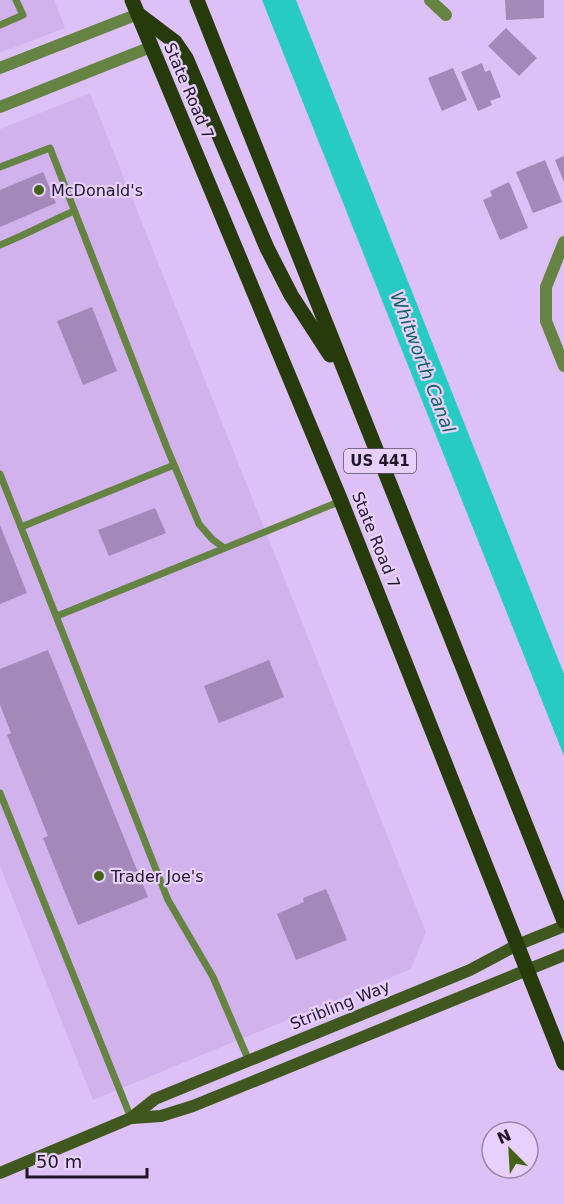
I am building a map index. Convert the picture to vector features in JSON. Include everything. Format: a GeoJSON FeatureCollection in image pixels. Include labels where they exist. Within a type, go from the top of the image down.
{"type":"FeatureCollection","features":[{"type":"Feature","properties":{"kind":"main road","name":"State Road 7"},"geometry":{"type":"LineString","coordinates":[[197,0],[564,921]]}},
{"type":"Feature","properties":{"kind":"main road","name":"State Road 7"},"geometry":{"type":"LineString","coordinates":[[135,7],[341,501],[564,1063]]}},
{"type":"Feature","properties":{"kind":"main road"},"geometry":{"type":"LineString","coordinates":[[135,7],[175,42],[186,58],[267,248],[291,294],[350,386]]}},
{"type":"Feature","properties":{"kind":"street"},"geometry":{"type":"LineString","coordinates":[[430,0],[446,15]]}},
{"type":"Feature","properties":{"kind":"street"},"geometry":{"type":"LineString","coordinates":[[0,68],[135,7]]}},
{"type":"Feature","properties":{"kind":"street"},"geometry":{"type":"LineString","coordinates":[[0,107],[151,47]]}},
{"type":"Feature","properties":{"kind":"street"},"geometry":{"type":"LineString","coordinates":[[564,242],[546,287],[546,321],[564,366]]}},
{"type":"Feature","properties":{"kind":"street","name":"Stribling Way"},"geometry":{"type":"LineString","coordinates":[[0,1173],[130,1118],[155,1100],[470,970],[517,945],[564,926]]}},
{"type":"Feature","properties":{"kind":"street","name":"Stribling Way"},"geometry":{"type":"LineString","coordinates":[[130,1118],[161,1116],[193,1106],[564,955]]}},
{"type":"Feature","properties":{"kind":"lane"},"geometry":{"type":"LineString","coordinates":[[0,25],[23,15],[16,0]]}},
{"type":"Feature","properties":{"kind":"lane"},"geometry":{"type":"LineString","coordinates":[[0,167],[50,148],[199,524],[212,539],[224,548]]}},
{"type":"Feature","properties":{"kind":"lane"},"geometry":{"type":"LineString","coordinates":[[2,243],[34,232],[45,224],[74,211]]}},
{"type":"Feature","properties":{"kind":"lane"},"geometry":{"type":"LineString","coordinates":[[21,527],[174,465]]}},
{"type":"Feature","properties":{"kind":"lane"},"geometry":{"type":"LineString","coordinates":[[0,474],[168,900],[213,977],[249,1061]]}},
{"type":"Feature","properties":{"kind":"lane"},"geometry":{"type":"LineString","coordinates":[[57,616],[341,501]]}},
{"type":"Feature","properties":{"kind":"lane"},"geometry":{"type":"LineString","coordinates":[[0,794],[130,1118]]}},
{"type":"Feature","properties":{"kind":"shaded area"},"geometry":{"type":"Polygon","coordinates":[[[0,0],[54,0],[65,28],[0,53],[0,0]]]}},
{"type":"Feature","properties":{"kind":"shaded area"},"geometry":{"type":"Polygon","coordinates":[[[90,93],[426,932],[411,969],[93,1100],[0,866],[0,129],[90,93]]]}},
{"type":"Feature","properties":{"kind":"water","name":"Whitworth Canal"},"geometry":{"type":"Polygon","coordinates":[[[262,0],[296,0],[564,674],[564,756],[262,0]]]}},
{"type":"Feature","properties":{"kind":"building"},"geometry":{"type":"Polygon","coordinates":[[[505,0],[544,0],[544,18],[506,20],[505,0]]]}},
{"type":"Feature","properties":{"kind":"building"},"geometry":{"type":"Polygon","coordinates":[[[506,28],[537,58],[519,76],[488,46],[506,28]]]}},
{"type":"Feature","properties":{"kind":"building"},"geometry":{"type":"Polygon","coordinates":[[[482,63],[485,72],[490,70],[501,97],[490,101],[492,105],[478,111],[461,72],[482,63]]]}},
{"type":"Feature","properties":{"kind":"building"},"geometry":{"type":"Polygon","coordinates":[[[453,68],[467,100],[442,111],[428,78],[453,68]]]}},
{"type":"Feature","properties":{"kind":"building"},"geometry":{"type":"Polygon","coordinates":[[[564,156],[564,182],[555,160],[564,156]]]}},
{"type":"Feature","properties":{"kind":"building"},"geometry":{"type":"Polygon","coordinates":[[[545,160],[562,202],[533,213],[516,172],[545,160]]]}},
{"type":"Feature","properties":{"kind":"building"},"geometry":{"type":"Polygon","coordinates":[[[43,172],[56,203],[0,227],[0,190],[43,172]]]}},
{"type":"Feature","properties":{"kind":"building"},"geometry":{"type":"Polygon","coordinates":[[[509,182],[528,228],[500,240],[483,200],[492,196],[490,191],[509,182]]]}},
{"type":"Feature","properties":{"kind":"building"},"geometry":{"type":"Polygon","coordinates":[[[92,307],[117,371],[83,385],[57,321],[92,307]]]}},
{"type":"Feature","properties":{"kind":"building"},"geometry":{"type":"Polygon","coordinates":[[[155,508],[166,533],[109,556],[98,530],[155,508]]]}},
{"type":"Feature","properties":{"kind":"building"},"geometry":{"type":"Polygon","coordinates":[[[0,525],[27,593],[0,604],[0,525]]]}},
{"type":"Feature","properties":{"kind":"building"},"geometry":{"type":"Polygon","coordinates":[[[48,650],[148,897],[78,925],[43,838],[48,836],[7,735],[11,733],[0,705],[0,669],[48,650]]]}},
{"type":"Feature","properties":{"kind":"building"},"geometry":{"type":"Polygon","coordinates":[[[269,660],[284,697],[219,723],[204,686],[269,660]]]}},
{"type":"Feature","properties":{"kind":"building"},"geometry":{"type":"Polygon","coordinates":[[[326,889],[347,940],[296,960],[277,914],[304,902],[303,898],[326,889]]]}},
{"type":"Feature","properties":{"kind":"place","name":"McDonald's"},"geometry":{"type":"Point","coordinates":[39,190]}},
{"type":"Feature","properties":{"kind":"place","name":"Trader Joe's"},"geometry":{"type":"Point","coordinates":[99,876]}}]}
